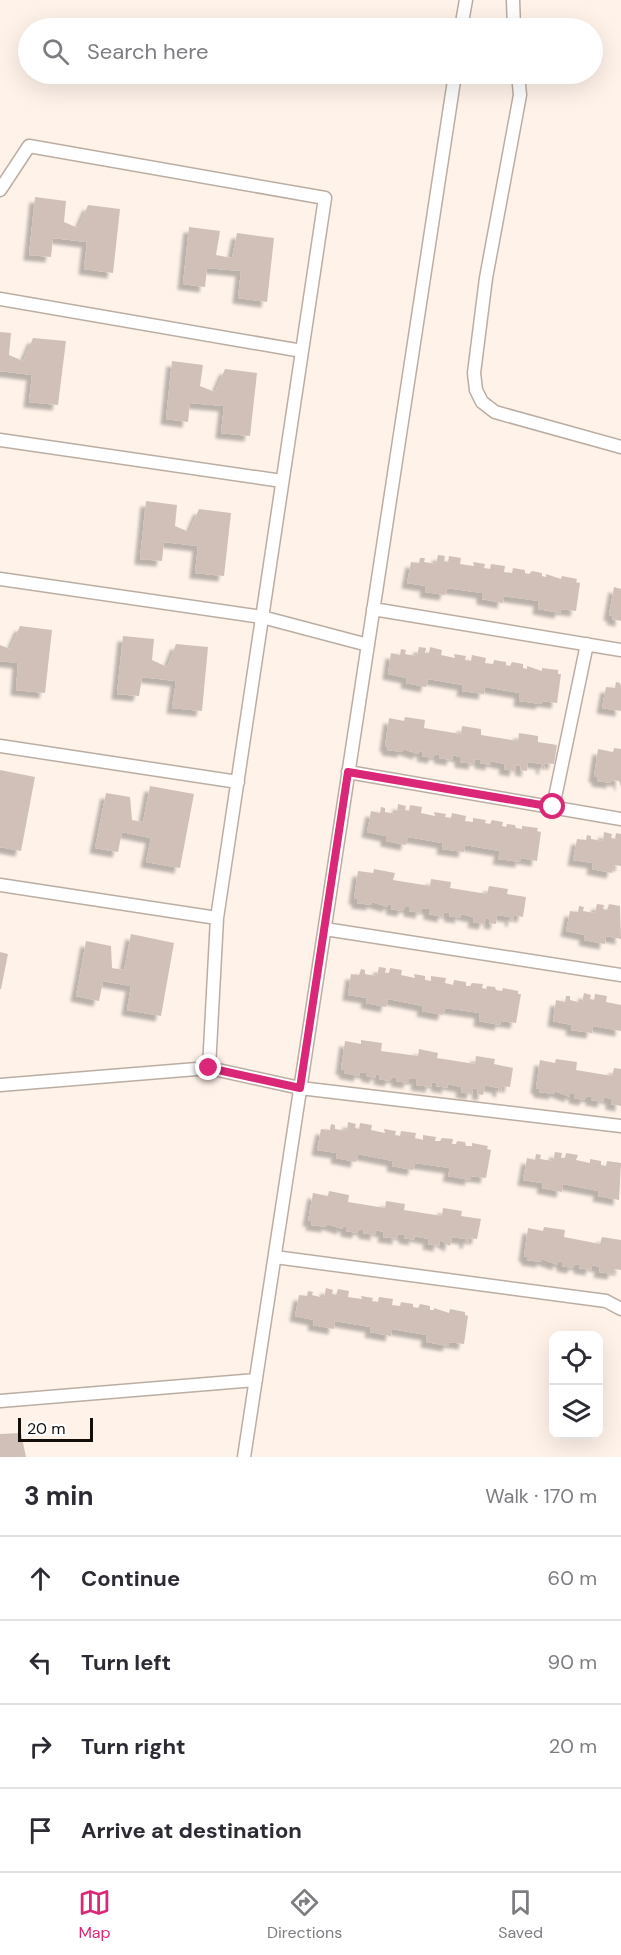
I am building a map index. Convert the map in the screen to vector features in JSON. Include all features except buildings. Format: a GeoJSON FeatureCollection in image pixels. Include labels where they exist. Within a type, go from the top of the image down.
{"type":"FeatureCollection","features":[{"type":"Feature","properties":{"kind":"lane"},"geometry":{"type":"LineString","coordinates":[[463,18],[466,0]]}},
{"type":"Feature","properties":{"kind":"lane"},"geometry":{"type":"LineString","coordinates":[[513,0],[514,18]]}},
{"type":"Feature","properties":{"kind":"lane"},"geometry":{"type":"LineString","coordinates":[[244,1457],[453,84]]}},
{"type":"Feature","properties":{"kind":"lane"},"geometry":{"type":"LineString","coordinates":[[519,84],[520,95],[486,278],[474,373],[476,390],[482,402],[495,412],[621,447]]}},
{"type":"Feature","properties":{"kind":"lane"},"geometry":{"type":"LineString","coordinates":[[0,190],[29,146],[325,198],[217,918],[209,1068]]}},
{"type":"Feature","properties":{"kind":"lane"},"geometry":{"type":"LineString","coordinates":[[0,299],[302,351]]}},
{"type":"Feature","properties":{"kind":"lane"},"geometry":{"type":"LineString","coordinates":[[0,440],[282,481]]}},
{"type":"Feature","properties":{"kind":"lane"},"geometry":{"type":"LineString","coordinates":[[0,579],[262,617],[368,645]]}},
{"type":"Feature","properties":{"kind":"lane"},"geometry":{"type":"LineString","coordinates":[[373,609],[621,650]]}},
{"type":"Feature","properties":{"kind":"lane"},"geometry":{"type":"LineString","coordinates":[[553,807],[587,644]]}},
{"type":"Feature","properties":{"kind":"lane"},"geometry":{"type":"LineString","coordinates":[[0,746],[238,782]]}},
{"type":"Feature","properties":{"kind":"lane"},"geometry":{"type":"LineString","coordinates":[[348,772],[621,819]]}},
{"type":"Feature","properties":{"kind":"lane"},"geometry":{"type":"LineString","coordinates":[[0,885],[217,918]]}},
{"type":"Feature","properties":{"kind":"lane"},"geometry":{"type":"LineString","coordinates":[[325,929],[621,975]]}},
{"type":"Feature","properties":{"kind":"lane"},"geometry":{"type":"LineString","coordinates":[[0,1085],[209,1068],[300,1088],[621,1126]]}},
{"type":"Feature","properties":{"kind":"lane"},"geometry":{"type":"LineString","coordinates":[[275,1257],[606,1302],[621,1309]]}},
{"type":"Feature","properties":{"kind":"lane"},"geometry":{"type":"LineString","coordinates":[[0,1401],[256,1380]]}},
{"type":"Feature","properties":{"kind":"route"},"geometry":{"type":"LineString","coordinates":[[209,1068],[300,1088],[348,772],[553,807]]}}]}
